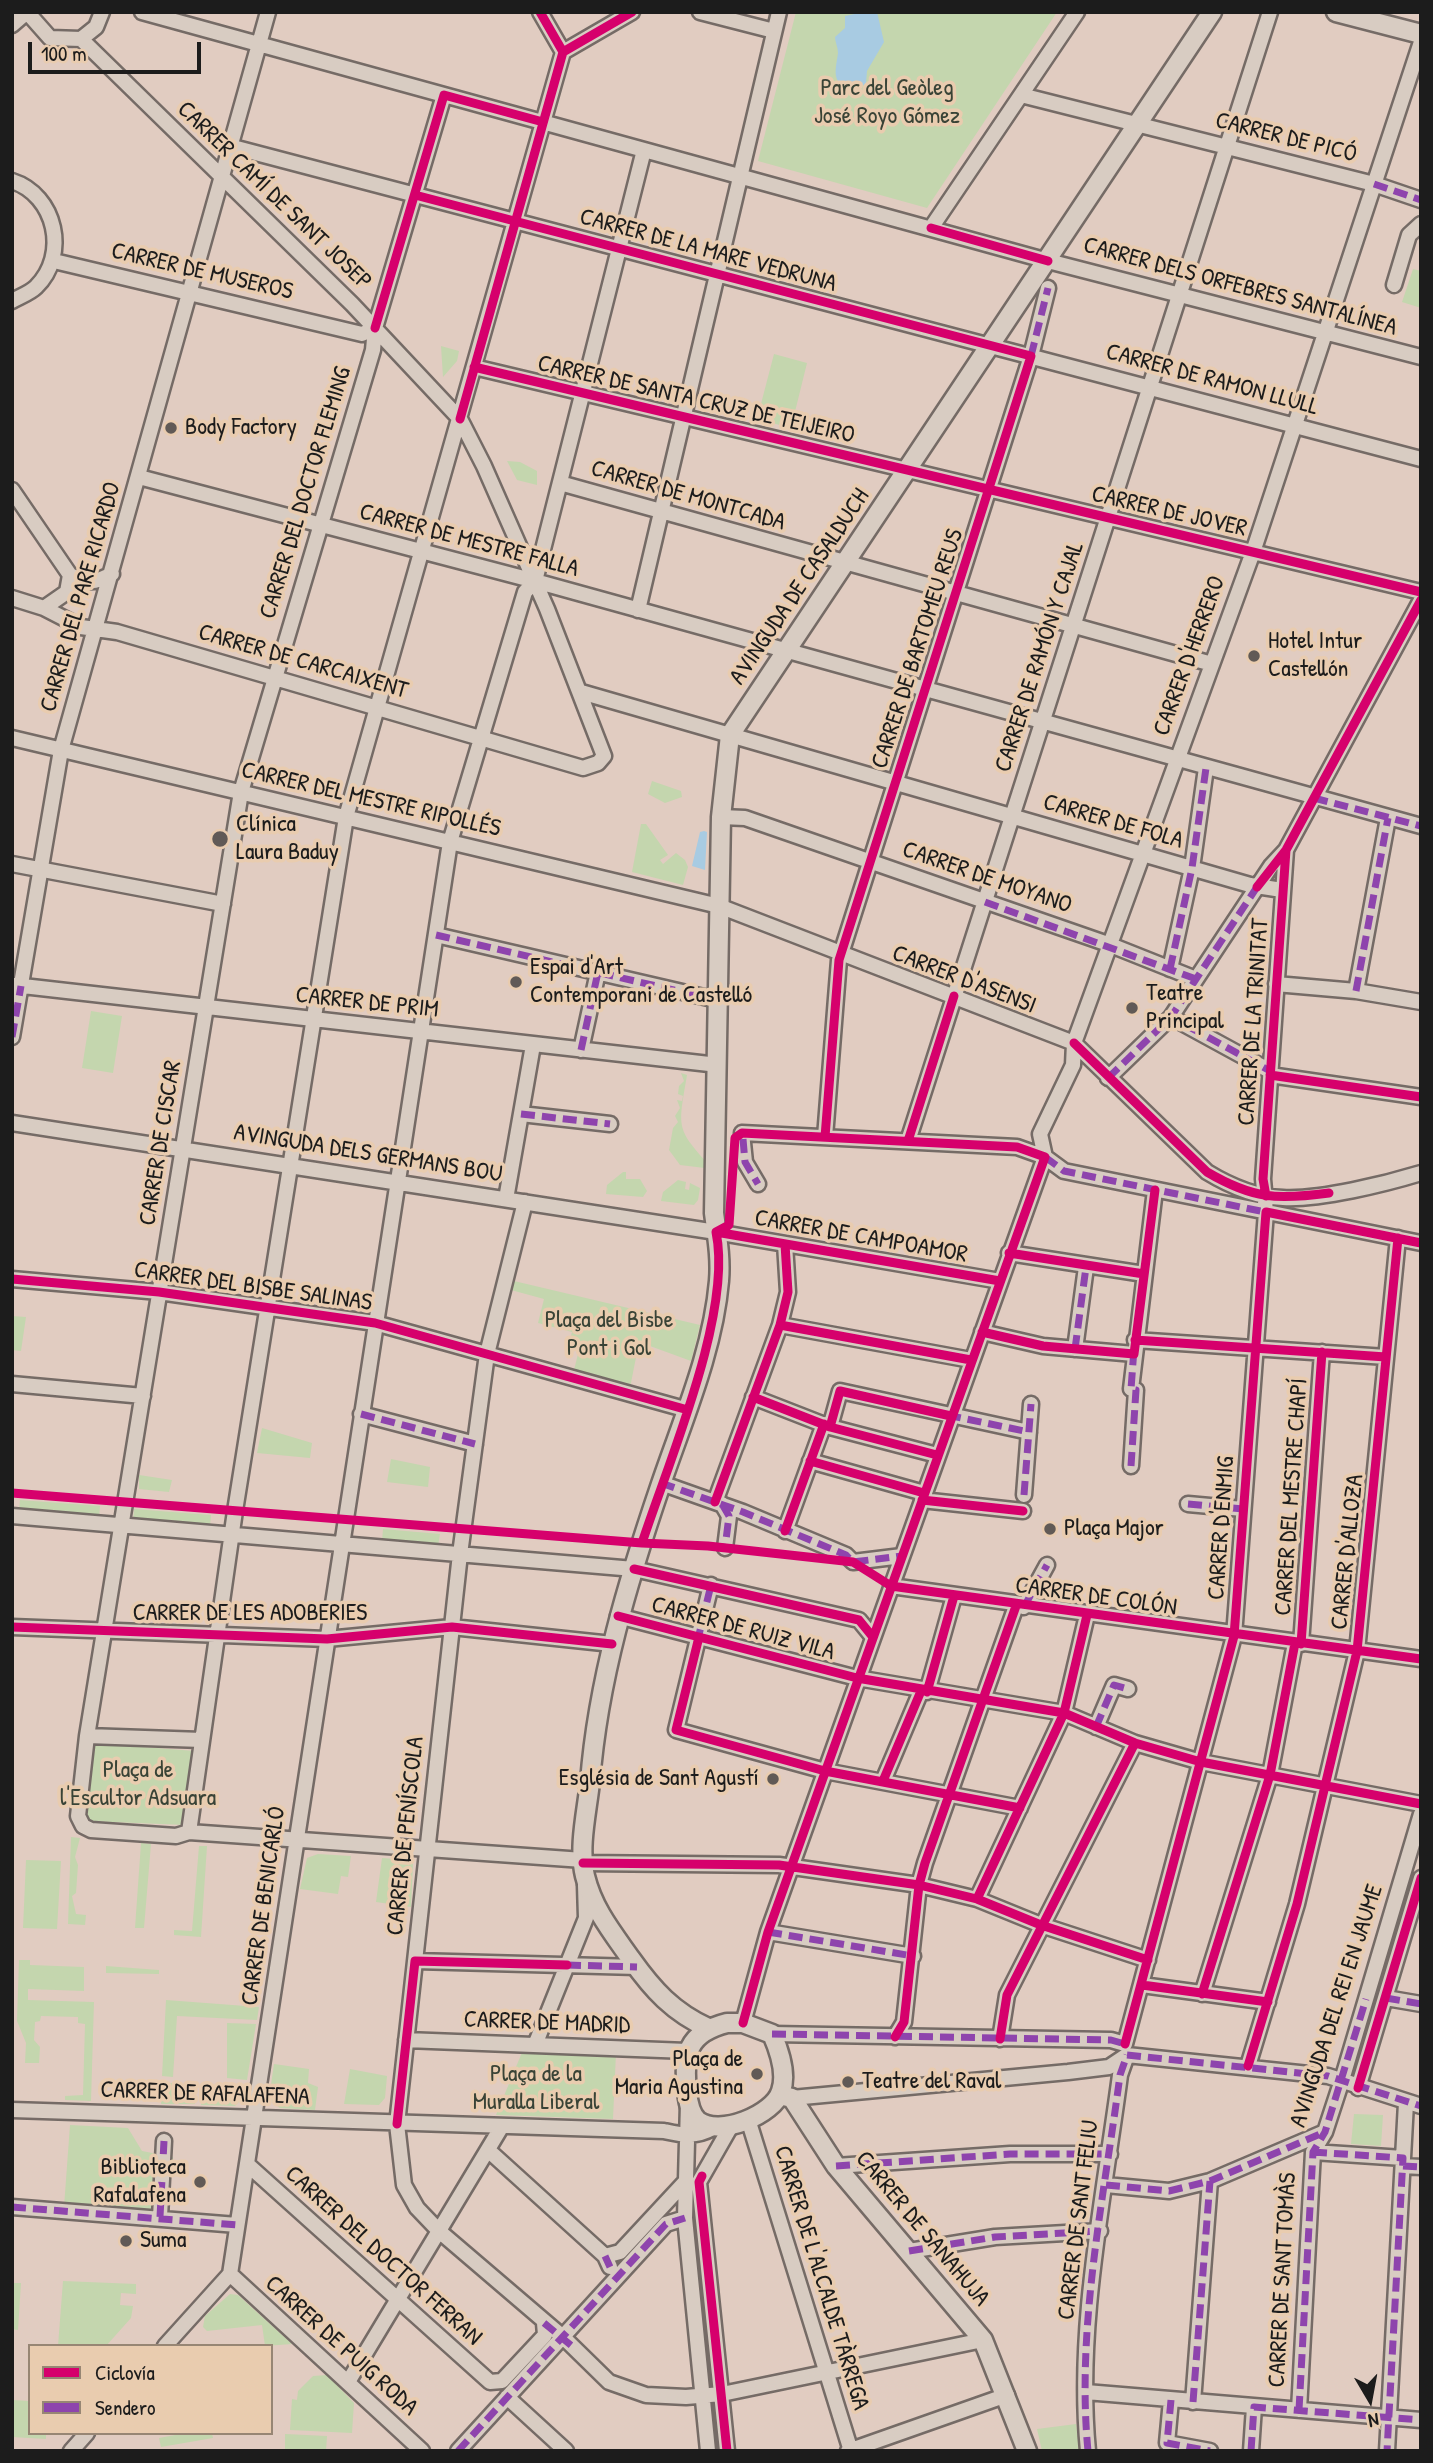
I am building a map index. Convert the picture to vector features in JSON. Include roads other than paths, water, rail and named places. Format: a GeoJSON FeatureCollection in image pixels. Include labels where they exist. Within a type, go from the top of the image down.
{"type":"FeatureCollection","features":[{"type":"Feature","properties":{"kind":"main road","name":"AVINGUDA DE CASALDUCH"},"geometry":{"type":"LineString","coordinates":[[584,1867],[593,1746],[618,1616],[688,1410],[719,1282],[714,1213],[717,1000],[721,817],[730,735],[1212,12]]}},
{"type":"Feature","properties":{"kind":"main road"},"geometry":{"type":"LineString","coordinates":[[1336,12],[1421,34]]}},
{"type":"Feature","properties":{"kind":"main road"},"geometry":{"type":"LineString","coordinates":[[584,1867],[597,1912],[661,1998],[681,2016],[708,2028],[743,2023],[772,2034],[779,2050],[786,2097],[748,2119],[722,2127],[697,2120],[688,2103],[684,2068],[687,2051],[708,2028]]}},
{"type":"Feature","properties":{"kind":"main road","name":"CARRER DE SANAHUJA"},"geometry":{"type":"LineString","coordinates":[[786,2097],[836,2166],[983,2340],[1027,2451]]}},
{"type":"Feature","properties":{"kind":"street"},"geometry":{"type":"LineString","coordinates":[[12,25],[27,12],[50,38],[81,39],[96,27],[102,12]]}},
{"type":"Feature","properties":{"kind":"street","name":"CARRER DELS ORFEBRES SANTALÍNEA"},"geometry":{"type":"LineString","coordinates":[[142,12],[1048,261],[1421,357]]}},
{"type":"Feature","properties":{"kind":"street","name":"CARRER DEL PARE RICARDO"},"geometry":{"type":"LineString","coordinates":[[12,1037],[17,986],[61,750],[268,12]]}},
{"type":"Feature","properties":{"kind":"street"},"geometry":{"type":"LineString","coordinates":[[540,12],[563,52]]}},
{"type":"Feature","properties":{"kind":"street"},"geometry":{"type":"LineString","coordinates":[[189,1832],[235,1511],[346,817],[563,52],[632,12]]}},
{"type":"Feature","properties":{"kind":"street"},"geometry":{"type":"LineString","coordinates":[[700,12],[774,31]]}},
{"type":"Feature","properties":{"kind":"street"},"geometry":{"type":"LineString","coordinates":[[638,610],[738,176],[779,12]]}},
{"type":"Feature","properties":{"kind":"street"},"geometry":{"type":"LineString","coordinates":[[931,228],[1077,12]]}},
{"type":"Feature","properties":{"kind":"street","name":"CARRER DE RAMÓN Y CAJAL"},"geometry":{"type":"LineString","coordinates":[[908,1141],[1270,12]]}},
{"type":"Feature","properties":{"kind":"street","name":"CARRER CAMÍ DE SANT JOSEP"},"geometry":{"type":"LineString","coordinates":[[81,39],[352,304],[460,419],[535,581],[604,749],[604,756],[598,763],[583,768]]}},
{"type":"Feature","properties":{"kind":"street","name":"CARRER D'HERRERO"},"geometry":{"type":"LineString","coordinates":[[1045,1157],[1040,1134],[1073,1065],[1074,1043],[1108,944],[1253,552],[1421,42]]}},
{"type":"Feature","properties":{"kind":"street","name":"CARRER DEL DOCTOR FLEMING"},"geometry":{"type":"LineString","coordinates":[[241,792],[273,677],[373,350],[375,328],[444,95]]}},
{"type":"Feature","properties":{"kind":"street","name":"CARRER DE PICÓ"},"geometry":{"type":"LineString","coordinates":[[1021,95],[1374,184],[1421,200]]}},
{"type":"Feature","properties":{"kind":"street","name":"CARRER DE LA MARE VEDRUNA"},"geometry":{"type":"LineString","coordinates":[[229,146],[992,345]]}},
{"type":"Feature","properties":{"kind":"street","name":"CARRER DE BENICARLÓ"},"geometry":{"type":"LineString","coordinates":[[230,2274],[450,842],[525,592],[535,581],[645,150]]}},
{"type":"Feature","properties":{"kind":"street"},"geometry":{"type":"LineString","coordinates":[[12,181],[43,202],[57,236],[54,261],[36,288],[12,301]]}},
{"type":"Feature","properties":{"kind":"street"},"geometry":{"type":"LineString","coordinates":[[1394,285],[1409,235],[1421,224]]}},
{"type":"Feature","properties":{"kind":"street","name":"CARRER DE MUSEROS"},"geometry":{"type":"LineString","coordinates":[[54,261],[362,334],[375,328]]}},
{"type":"Feature","properties":{"kind":"street","name":"CARRER DE BARTOMEU REUS"},"geometry":{"type":"LineString","coordinates":[[825,1137],[841,953],[1031,356],[1048,288]]}},
{"type":"Feature","properties":{"kind":"street"},"geometry":{"type":"LineString","coordinates":[[340,328],[352,304]]}},
{"type":"Feature","properties":{"kind":"street","name":"CARRER DE RAMON LLULL"},"geometry":{"type":"LineString","coordinates":[[992,345],[1421,459]]}},
{"type":"Feature","properties":{"kind":"street","name":"CARRER DE SANTA CRUZ DE TEIJEIRO"},"geometry":{"type":"LineString","coordinates":[[474,367],[908,470]]}},
{"type":"Feature","properties":{"kind":"street","name":"CARRER DE JOVER"},"geometry":{"type":"LineString","coordinates":[[908,470],[1421,592]]}},
{"type":"Feature","properties":{"kind":"street","name":"CARRER DE MESTRE FALLA"},"geometry":{"type":"LineString","coordinates":[[139,477],[535,581],[1421,826]]}},
{"type":"Feature","properties":{"kind":"street","name":"CARRER DE MONTCADA"},"geometry":{"type":"LineString","coordinates":[[560,483],[1212,664]]}},
{"type":"Feature","properties":{"kind":"street"},"geometry":{"type":"LineString","coordinates":[[12,490],[70,575],[84,583],[96,582],[112,574]]}},
{"type":"Feature","properties":{"kind":"street"},"geometry":{"type":"LineString","coordinates":[[44,607],[67,592],[70,575]]}},
{"type":"Feature","properties":{"kind":"street","name":"CARRER DE CARCAIXENT"},"geometry":{"type":"LineString","coordinates":[[12,598],[44,607],[81,627],[96,627],[583,768]]}},
{"type":"Feature","properties":{"kind":"street","name":"CARRER DE LA TRINITAT"},"geometry":{"type":"LineString","coordinates":[[1108,1078],[1171,1017],[1257,887],[1286,850],[1421,600]]}},
{"type":"Feature","properties":{"kind":"street","name":"CARRER DE FOLA"},"geometry":{"type":"LineString","coordinates":[[581,692],[1257,887],[1282,890]]}},
{"type":"Feature","properties":{"kind":"street","name":"CARRER DEL MESTRE RIPOLLÉS"},"geometry":{"type":"LineString","coordinates":[[12,738],[719,905]]}},
{"type":"Feature","properties":{"kind":"street"},"geometry":{"type":"LineString","coordinates":[[1170,969],[1192,868],[1206,768]]}},
{"type":"Feature","properties":{"kind":"street","name":"CARRER DE CISCAR"},"geometry":{"type":"LineString","coordinates":[[87,1736],[241,792]]}},
{"type":"Feature","properties":{"kind":"street","name":"CARRER DE MOYANO"},"geometry":{"type":"LineString","coordinates":[[721,817],[744,818],[1108,944],[1196,979]]}},
{"type":"Feature","properties":{"kind":"street"},"geometry":{"type":"LineString","coordinates":[[1356,991],[1388,818]]}},
{"type":"Feature","properties":{"kind":"street","name":"CARRER DE LA TRINITAT"},"geometry":{"type":"LineString","coordinates":[[1266,1212],[1263,1179],[1286,850]]}},
{"type":"Feature","properties":{"kind":"street"},"geometry":{"type":"LineString","coordinates":[[12,864],[223,904]]}},
{"type":"Feature","properties":{"kind":"street","name":"CARRER D'ASENSI"},"geometry":{"type":"LineString","coordinates":[[719,905],[1074,1043]]}},
{"type":"Feature","properties":{"kind":"street"},"geometry":{"type":"LineString","coordinates":[[436,935],[717,1000]]}},
{"type":"Feature","properties":{"kind":"street"},"geometry":{"type":"LineString","coordinates":[[581,1050],[598,972]]}},
{"type":"Feature","properties":{"kind":"street"},"geometry":{"type":"LineString","coordinates":[[1276,984],[1356,991],[1421,1002]]}},
{"type":"Feature","properties":{"kind":"street","name":"CARRER DE PRIM"},"geometry":{"type":"LineString","coordinates":[[17,986],[718,1065]]}},
{"type":"Feature","properties":{"kind":"street"},"geometry":{"type":"LineString","coordinates":[[1171,1017],[1270,1073],[1421,1097]]}},
{"type":"Feature","properties":{"kind":"street"},"geometry":{"type":"LineString","coordinates":[[1074,1043],[1207,1172],[1232,1187],[1284,1199],[1329,1193],[1421,1173]]}},
{"type":"Feature","properties":{"kind":"street"},"geometry":{"type":"LineString","coordinates":[[506,1199],[533,1045]]}},
{"type":"Feature","properties":{"kind":"street"},"geometry":{"type":"LineString","coordinates":[[521,1114],[610,1124]]}},
{"type":"Feature","properties":{"kind":"street","name":"AVINGUDA DELS GERMANS BOU"},"geometry":{"type":"LineString","coordinates":[[12,1123],[716,1232]]}},
{"type":"Feature","properties":{"kind":"street"},"geometry":{"type":"LineString","coordinates":[[758,1184],[745,1162],[742,1133],[1017,1147],[1045,1157],[1050,1164],[1064,1171],[1421,1244]]}},
{"type":"Feature","properties":{"kind":"street"},"geometry":{"type":"LineString","coordinates":[[743,2023],[768,1932],[1045,1157]]}},
{"type":"Feature","properties":{"kind":"street"},"geometry":{"type":"LineString","coordinates":[[1131,1466],[1136,1390],[1130,1390],[1155,1190]]}},
{"type":"Feature","properties":{"kind":"street","name":"CARRER DE PENÍSCOLA"},"geometry":{"type":"LineString","coordinates":[[525,1202],[486,1354],[460,1554],[397,2124],[404,2185],[417,2208],[439,2231],[568,2342],[609,2382],[646,2395],[722,2394],[983,2340]]}},
{"type":"Feature","properties":{"kind":"street","name":"CARRER D'ENMIG"},"geometry":{"type":"LineString","coordinates":[[1126,2049],[1234,1636],[1266,1212]]}},
{"type":"Feature","properties":{"kind":"street","name":"CARRER DE CAMPOAMOR"},"geometry":{"type":"LineString","coordinates":[[716,1232],[1000,1281]]}},
{"type":"Feature","properties":{"kind":"street","name":"CARRER D'ALLOZA"},"geometry":{"type":"LineString","coordinates":[[1248,2066],[1328,1786],[1357,1651],[1398,1238]]}},
{"type":"Feature","properties":{"kind":"street"},"geometry":{"type":"LineString","coordinates":[[719,1503],[753,1397],[780,1325],[788,1292],[785,1244]]}},
{"type":"Feature","properties":{"kind":"street"},"geometry":{"type":"LineString","coordinates":[[1009,1253],[1144,1274]]}},
{"type":"Feature","properties":{"kind":"street"},"geometry":{"type":"LineString","coordinates":[[1074,1349],[1086,1267]]}},
{"type":"Feature","properties":{"kind":"street","name":"CARRER DEL BISBE SALINAS"},"geometry":{"type":"LineString","coordinates":[[12,1279],[159,1292],[375,1323],[688,1410]]}},
{"type":"Feature","properties":{"kind":"street"},"geometry":{"type":"LineString","coordinates":[[780,1325],[971,1360]]}},
{"type":"Feature","properties":{"kind":"street"},"geometry":{"type":"LineString","coordinates":[[982,1332],[1043,1346],[1074,1349],[1256,1348],[1386,1357]]}},
{"type":"Feature","properties":{"kind":"street","name":"CARRER DEL MESTRE CHAPÍ"},"geometry":{"type":"LineString","coordinates":[[1202,1994],[1270,1775],[1298,1644],[1322,1352]]}},
{"type":"Feature","properties":{"kind":"street"},"geometry":{"type":"LineString","coordinates":[[12,1384],[142,1396]]}},
{"type":"Feature","properties":{"kind":"street"},"geometry":{"type":"LineString","coordinates":[[785,1531],[810,1461],[840,1391],[1029,1432]]}},
{"type":"Feature","properties":{"kind":"street"},"geometry":{"type":"LineString","coordinates":[[753,1397],[827,1425],[937,1455]]}},
{"type":"Feature","properties":{"kind":"street"},"geometry":{"type":"LineString","coordinates":[[1024,1495],[1031,1404]]}},
{"type":"Feature","properties":{"kind":"street"},"geometry":{"type":"LineString","coordinates":[[361,1414],[475,1444]]}},
{"type":"Feature","properties":{"kind":"street"},"geometry":{"type":"LineString","coordinates":[[810,1461],[923,1496],[1023,1511]]}},
{"type":"Feature","properties":{"kind":"street"},"geometry":{"type":"LineString","coordinates":[[661,1483],[719,1503],[846,1556],[853,1562],[902,1556]]}},
{"type":"Feature","properties":{"kind":"street"},"geometry":{"type":"LineString","coordinates":[[719,1503],[729,1516],[725,1548]]}},
{"type":"Feature","properties":{"kind":"street"},"geometry":{"type":"LineString","coordinates":[[1188,1504],[1243,1509]]}},
{"type":"Feature","properties":{"kind":"street"},"geometry":{"type":"LineString","coordinates":[[12,1516],[634,1569],[859,1620],[872,1636]]}},
{"type":"Feature","properties":{"kind":"street"},"geometry":{"type":"LineString","coordinates":[[895,2037],[904,2022],[919,1885],[984,1699],[1020,1606],[1047,1565]]}},
{"type":"Feature","properties":{"kind":"street"},"geometry":{"type":"LineString","coordinates":[[711,1585],[676,1730],[825,1771],[1020,1808]]}},
{"type":"Feature","properties":{"kind":"street","name":"CARRER DE COLÓN"},"geometry":{"type":"LineString","coordinates":[[891,1586],[1234,1636],[1421,1659]]}},
{"type":"Feature","properties":{"kind":"street"},"geometry":{"type":"LineString","coordinates":[[883,1781],[924,1691],[954,1596]]}},
{"type":"Feature","properties":{"kind":"street"},"geometry":{"type":"LineString","coordinates":[[977,1899],[1064,1713],[1087,1615]]}},
{"type":"Feature","properties":{"kind":"street","name":"CARRER DE RUIZ VILA"},"geometry":{"type":"LineString","coordinates":[[618,1616],[857,1678],[1064,1713],[1135,1743],[1200,1762],[1421,1804]]}},
{"type":"Feature","properties":{"kind":"street","name":"CARRER DE LES ADOBERIES"},"geometry":{"type":"LineString","coordinates":[[12,1627],[327,1639],[452,1627],[612,1644]]}},
{"type":"Feature","properties":{"kind":"street"},"geometry":{"type":"LineString","coordinates":[[1096,1727],[1114,1685],[1128,1689]]}},
{"type":"Feature","properties":{"kind":"street"},"geometry":{"type":"LineString","coordinates":[[202,1740],[87,1736],[78,1816],[83,1826],[91,1830],[176,1836],[189,1832],[427,1849],[584,1867],[779,1866],[919,1885],[977,1899],[1041,1925],[1148,1960]]}},
{"type":"Feature","properties":{"kind":"street"},"geometry":{"type":"LineString","coordinates":[[1000,2039],[1007,1995],[1135,1743]]}},
{"type":"Feature","properties":{"kind":"street","name":"AVINGUDA DEL REI EN JAUME"},"geometry":{"type":"LineString","coordinates":[[1421,1814],[1342,2080],[1325,2132],[1313,2152],[1403,2162],[1421,2167]]}},
{"type":"Feature","properties":{"kind":"street"},"geometry":{"type":"LineString","coordinates":[[535,2045],[586,1918],[584,1867]]}},
{"type":"Feature","properties":{"kind":"street","name":"AVINGUDA DEL REI EN JAUME"},"geometry":{"type":"LineString","coordinates":[[1358,2088],[1421,1878]]}},
{"type":"Feature","properties":{"kind":"street"},"geometry":{"type":"LineString","coordinates":[[768,1932],[913,1956]]}},
{"type":"Feature","properties":{"kind":"street"},"geometry":{"type":"LineString","coordinates":[[415,1961],[637,1967]]}},
{"type":"Feature","properties":{"kind":"street"},"geometry":{"type":"LineString","coordinates":[[1142,1985],[1268,2002]]}},
{"type":"Feature","properties":{"kind":"street"},"geometry":{"type":"LineString","coordinates":[[1386,1998],[1421,2004]]}},
{"type":"Feature","properties":{"kind":"street"},"geometry":{"type":"LineString","coordinates":[[772,2034],[1111,2040],[1126,2049],[1342,2080],[1358,2088],[1414,2105],[1403,2162],[1387,2451]]}},
{"type":"Feature","properties":{"kind":"street","name":"CARRER DE MADRID"},"geometry":{"type":"LineString","coordinates":[[406,2040],[687,2051]]}},
{"type":"Feature","properties":{"kind":"street"},"geometry":{"type":"LineString","coordinates":[[786,2097],[1109,2067],[1126,2049]]}},
{"type":"Feature","properties":{"kind":"street","name":"CARRER DE SANT FELIU"},"geometry":{"type":"LineString","coordinates":[[1088,2451],[1086,2392],[1100,2231],[1120,2075],[1126,2049]]}},
{"type":"Feature","properties":{"kind":"street"},"geometry":{"type":"LineString","coordinates":[[688,2103],[685,2218],[708,2451]]}},
{"type":"Feature","properties":{"kind":"street","name":"CARRER DE RAFALAFENA"},"geometry":{"type":"LineString","coordinates":[[12,2110],[664,2131],[687,2136]]}},
{"type":"Feature","properties":{"kind":"street","name":"CARRER DE L'ALCALDE TÀRREGA"},"geometry":{"type":"LineString","coordinates":[[748,2119],[850,2450]]}},
{"type":"Feature","properties":{"kind":"street"},"geometry":{"type":"LineString","coordinates":[[348,2382],[502,2126]]}},
{"type":"Feature","properties":{"kind":"street"},"geometry":{"type":"LineString","coordinates":[[687,2136],[722,2127]]}},
{"type":"Feature","properties":{"kind":"street"},"geometry":{"type":"LineString","coordinates":[[722,2127],[699,2182],[727,2451]]}},
{"type":"Feature","properties":{"kind":"street"},"geometry":{"type":"LineString","coordinates":[[1106,2185],[1169,2191],[1210,2181],[1325,2132]]}},
{"type":"Feature","properties":{"kind":"street"},"geometry":{"type":"LineString","coordinates":[[160,2217],[164,2141]]}},
{"type":"Feature","properties":{"kind":"street"},"geometry":{"type":"LineString","coordinates":[[488,2150],[608,2261],[620,2252],[685,2182]]}},
{"type":"Feature","properties":{"kind":"street","name":"CARRER DE SANT TOMÀS"},"geometry":{"type":"LineString","coordinates":[[1299,2410],[1313,2152]]}},
{"type":"Feature","properties":{"kind":"street"},"geometry":{"type":"LineString","coordinates":[[836,2166],[1010,2154],[1110,2154]]}},
{"type":"Feature","properties":{"kind":"street","name":"CARRER DEL DOCTOR FERRAN"},"geometry":{"type":"LineString","coordinates":[[247,2164],[490,2382],[502,2381],[545,2335],[544,2323]]}},
{"type":"Feature","properties":{"kind":"street"},"geometry":{"type":"LineString","coordinates":[[1193,2402],[1210,2181]]}},
{"type":"Feature","properties":{"kind":"street"},"geometry":{"type":"LineString","coordinates":[[12,2207],[237,2225]]}},
{"type":"Feature","properties":{"kind":"street"},"geometry":{"type":"LineString","coordinates":[[458,2451],[513,2402],[568,2342],[666,2224],[685,2218]]}},
{"type":"Feature","properties":{"kind":"street"},"geometry":{"type":"LineString","coordinates":[[909,2251],[995,2237],[1100,2231]]}},
{"type":"Feature","properties":{"kind":"street"},"geometry":{"type":"LineString","coordinates":[[167,2344],[230,2274]]}},
{"type":"Feature","properties":{"kind":"street","name":"CARRER DE PUIG RODA"},"geometry":{"type":"LineString","coordinates":[[230,2274],[422,2451]]}},
{"type":"Feature","properties":{"kind":"street"},"geometry":{"type":"LineString","coordinates":[[1086,2392],[1421,2420]]}},
{"type":"Feature","properties":{"kind":"street"},"geometry":{"type":"LineString","coordinates":[[850,2450],[1007,2395]]}},
{"type":"Feature","properties":{"kind":"street"},"geometry":{"type":"LineString","coordinates":[[1171,2400],[1167,2443],[1210,2451]]}},
{"type":"Feature","properties":{"kind":"street"},"geometry":{"type":"LineString","coordinates":[[513,2402],[566,2451]]}},
{"type":"Feature","properties":{"kind":"street"},"geometry":{"type":"LineString","coordinates":[[1251,2451],[1254,2407]]}},
{"type":"Feature","properties":{"kind":"street"},"geometry":{"type":"LineString","coordinates":[[71,2451],[85,2435]]}},
{"type":"Feature","properties":{"kind":"water"},"geometry":{"type":"Polygon","coordinates":[[[877,12],[884,42],[867,71],[866,83],[859,88],[851,88],[837,80],[838,53],[835,37],[845,28],[845,16],[877,12]]]}},
{"type":"Feature","properties":{"kind":"water"},"geometry":{"type":"Polygon","coordinates":[[[700,832],[707,832],[705,870],[692,866],[700,832]]]}},
{"type":"Feature","properties":{"kind":"place","name":"Body Factory"},"geometry":{"type":"Point","coordinates":[171,428]}},
{"type":"Feature","properties":{"kind":"place","name":"Hotel Intur Castellón"},"geometry":{"type":"Point","coordinates":[1254,656]}},
{"type":"Feature","properties":{"kind":"place","name":"Clínica Laura Baduy"},"geometry":{"type":"Point","coordinates":[220,839]}},
{"type":"Feature","properties":{"kind":"place","name":"Espai d'Art Contemporani de Castelló"},"geometry":{"type":"Point","coordinates":[516,982]}},
{"type":"Feature","properties":{"kind":"place","name":"Teatre Principal"},"geometry":{"type":"Point","coordinates":[1132,1008]}},
{"type":"Feature","properties":{"kind":"place","name":"Plaça Major"},"geometry":{"type":"Point","coordinates":[1050,1529]}},
{"type":"Feature","properties":{"kind":"place","name":"Església de Sant Agustí"},"geometry":{"type":"Point","coordinates":[773,1779]}},
{"type":"Feature","properties":{"kind":"place","name":"Plaça de Maria Agustina"},"geometry":{"type":"Point","coordinates":[757,2074]}},
{"type":"Feature","properties":{"kind":"place","name":"Teatre del Raval"},"geometry":{"type":"Point","coordinates":[848,2082]}},
{"type":"Feature","properties":{"kind":"place","name":"Biblioteca Rafalafena"},"geometry":{"type":"Point","coordinates":[200,2182]}},
{"type":"Feature","properties":{"kind":"place","name":"Suma"},"geometry":{"type":"Point","coordinates":[126,2241]}},
{"type":"Feature","properties":{"kind":"park label","name":"Parc del Geòleg José Royo Gómez"},"geometry":{"type":"Point","coordinates":[887,103]}},
{"type":"Feature","properties":{"kind":"park label","name":"Plaça del Bisbe Pont i Gol"},"geometry":{"type":"Point","coordinates":[609,1335]}},
{"type":"Feature","properties":{"kind":"park label","name":"Plaça de l'Escultor Adsuara"},"geometry":{"type":"Point","coordinates":[138,1785]}},
{"type":"Feature","properties":{"kind":"park label","name":"Plaça de la Muralla Liberal"},"geometry":{"type":"Point","coordinates":[536,2089]}}]}
